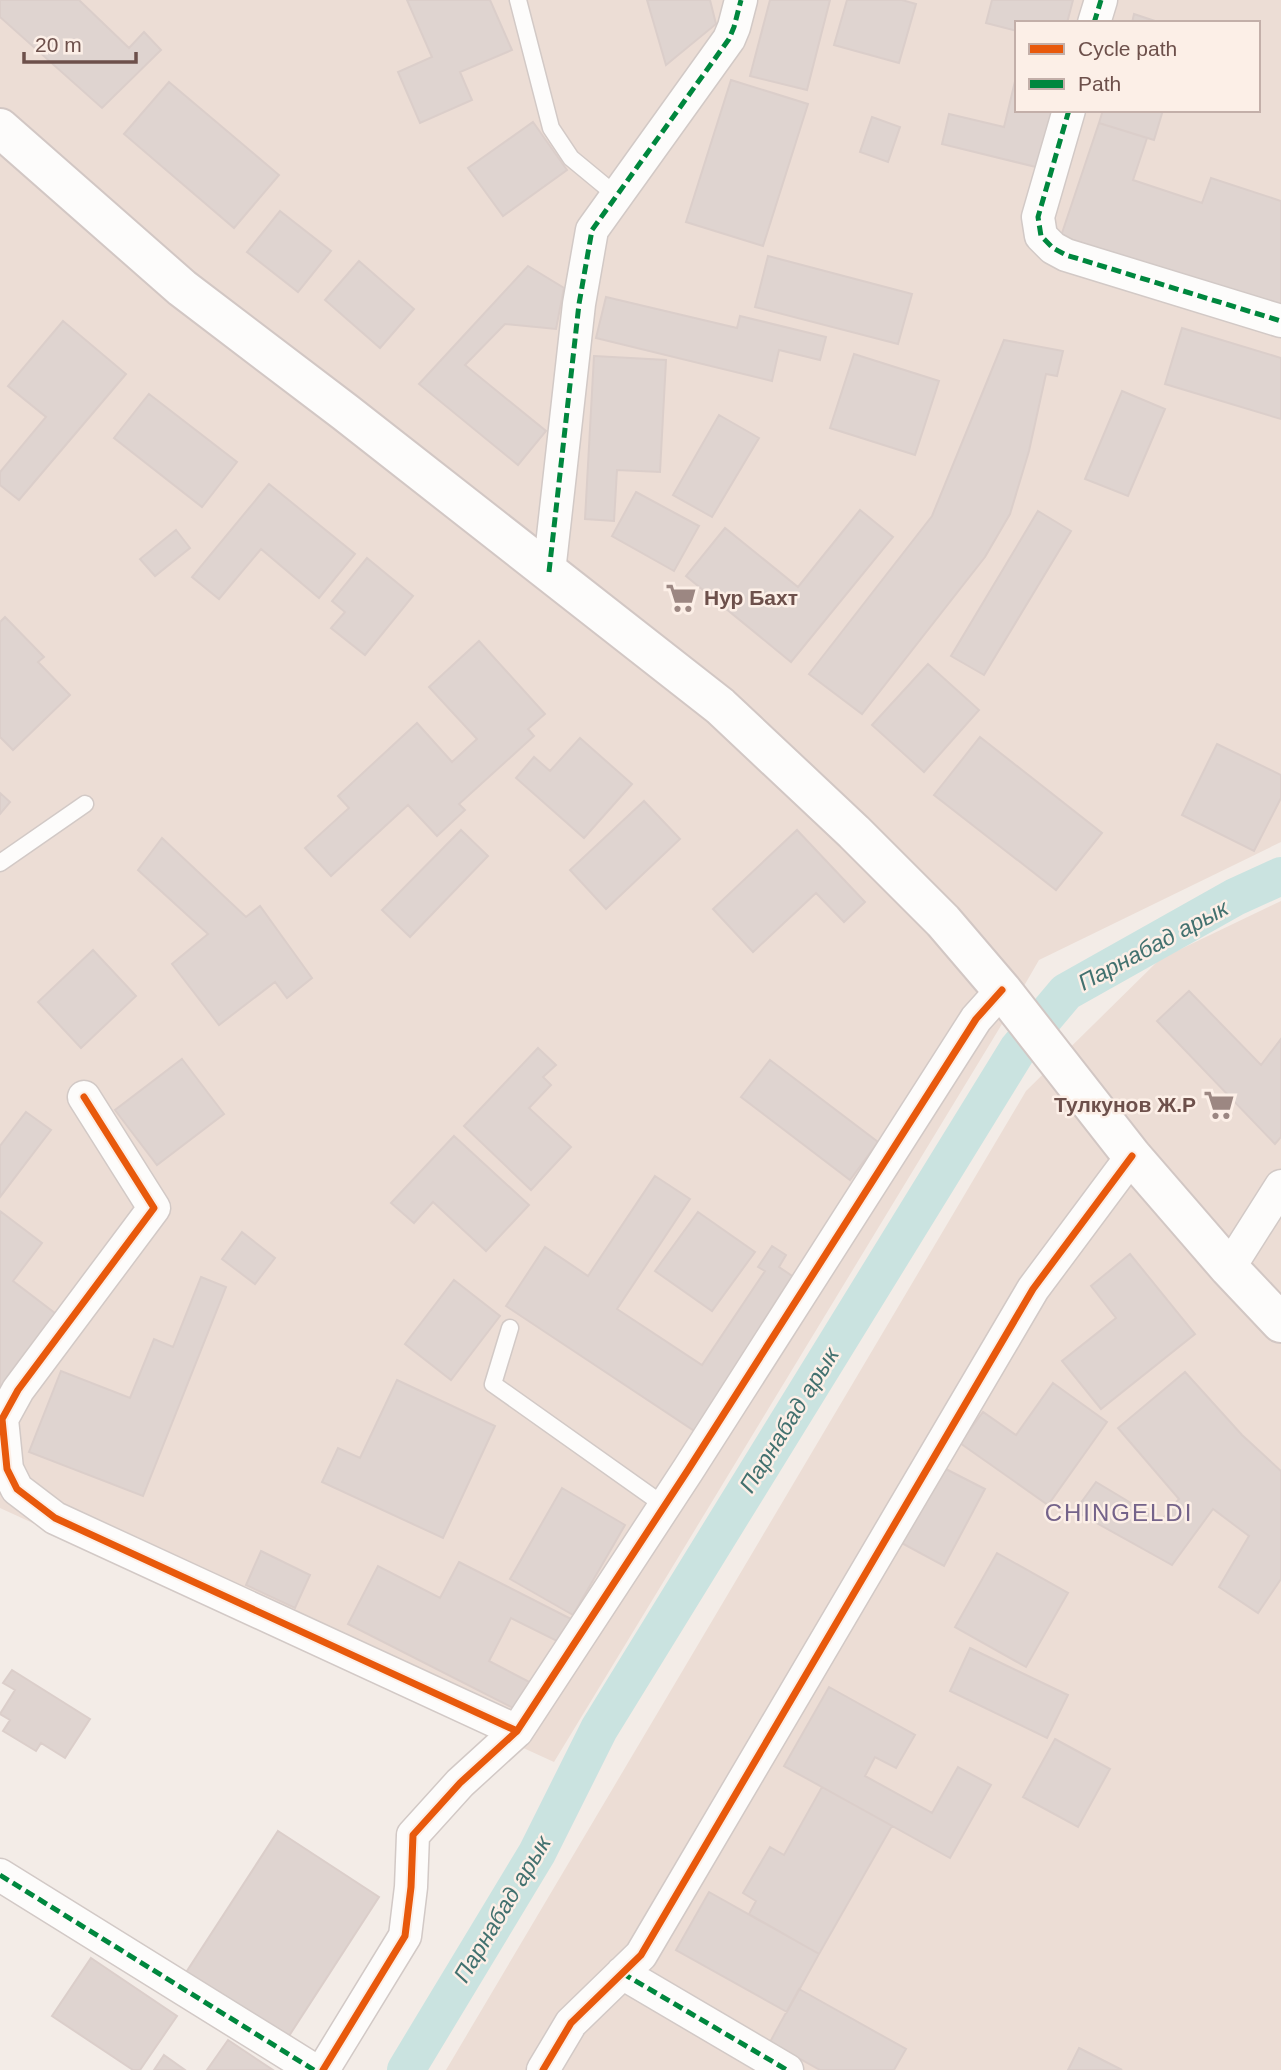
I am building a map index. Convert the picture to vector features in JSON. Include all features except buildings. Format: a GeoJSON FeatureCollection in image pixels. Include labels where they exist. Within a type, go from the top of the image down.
{"type":"FeatureCollection","features":[{"type":"Feature","properties":{"kind":"main road"},"geometry":{"type":"LineString","coordinates":[[0,128],[182,288],[720,706],[855,832],[943,921],[1002,990],[1132,1156],[1229,1268],[1281,1323]]}},
{"type":"Feature","properties":{"kind":"street"},"geometry":{"type":"LineString","coordinates":[[549,572],[579,304],[592,229],[729,39],[741,0]]}},
{"type":"Feature","properties":{"kind":"street"},"geometry":{"type":"LineString","coordinates":[[1095,21],[1101,0]]}},
{"type":"Feature","properties":{"kind":"street"},"geometry":{"type":"LineString","coordinates":[[1068,112],[1038,217],[1041,236],[1053,248],[1066,256],[1281,321]]}},
{"type":"Feature","properties":{"kind":"street"},"geometry":{"type":"LineString","coordinates":[[323,2070],[405,1936],[411,1887],[413,1835],[460,1783],[517,1731],[665,1506],[976,1019],[1002,990]]}},
{"type":"Feature","properties":{"kind":"street"},"geometry":{"type":"LineString","coordinates":[[84,1097],[154,1208],[18,1390],[2,1419],[7,1469],[17,1489],[55,1518],[517,1731]]}},
{"type":"Feature","properties":{"kind":"street"},"geometry":{"type":"LineString","coordinates":[[544,2070],[571,2023],[641,1955],[1033,1289],[1132,1156]]}},
{"type":"Feature","properties":{"kind":"street"},"geometry":{"type":"LineString","coordinates":[[1229,1268],[1281,1186]]}},
{"type":"Feature","properties":{"kind":"street"},"geometry":{"type":"LineString","coordinates":[[0,1875],[314,2070]]}},
{"type":"Feature","properties":{"kind":"street"},"geometry":{"type":"LineString","coordinates":[[622,1973],[787,2070]]}},
{"type":"Feature","properties":{"kind":"lane"},"geometry":{"type":"LineString","coordinates":[[518,0],[551,128],[571,158],[617,195]]}},
{"type":"Feature","properties":{"kind":"lane"},"geometry":{"type":"LineString","coordinates":[[0,863],[85,804]]}},
{"type":"Feature","properties":{"kind":"lane"},"geometry":{"type":"LineString","coordinates":[[510,1328],[493,1384],[665,1506]]}},
{"type":"Feature","properties":{"kind":"shaded area"},"geometry":{"type":"Polygon","coordinates":[[[0,0],[1281,0],[1281,842],[1039,960],[554,1762],[0,1508],[0,0]]]}},
{"type":"Feature","properties":{"kind":"shaded area"},"geometry":{"type":"Polygon","coordinates":[[[1281,901],[1281,2070],[446,2070],[1026,1091],[1160,959],[1281,901]]]}},
{"type":"Feature","properties":{"kind":"waterway","name":"Парнабад арык"},"geometry":{"type":"LineString","coordinates":[[406,2070],[537,1853],[599,1729],[1018,1049],[1066,992],[1235,897],[1281,876]]}},
{"type":"Feature","properties":{"kind":"marked path"},"geometry":{"type":"LineString","coordinates":[[549,572],[579,304],[592,230],[729,39],[741,0]]}},
{"type":"Feature","properties":{"kind":"marked path"},"geometry":{"type":"LineString","coordinates":[[1095,21],[1101,0]]}},
{"type":"Feature","properties":{"kind":"marked path"},"geometry":{"type":"LineString","coordinates":[[1068,112],[1038,217],[1041,236],[1053,248],[1066,255],[1281,321]]}},
{"type":"Feature","properties":{"kind":"marked path"},"geometry":{"type":"LineString","coordinates":[[0,1875],[314,2070]]}},
{"type":"Feature","properties":{"kind":"marked path"},"geometry":{"type":"LineString","coordinates":[[622,1973],[787,2070]]}},
{"type":"Feature","properties":{"kind":"cycle path"},"geometry":{"type":"LineString","coordinates":[[323,2070],[405,1936],[411,1887],[413,1835],[460,1783],[517,1731],[688,1470],[976,1019],[1002,990]]}},
{"type":"Feature","properties":{"kind":"cycle path"},"geometry":{"type":"LineString","coordinates":[[84,1097],[154,1208],[18,1390],[2,1419],[7,1469],[17,1489],[55,1518],[517,1731]]}},
{"type":"Feature","properties":{"kind":"cycle path"},"geometry":{"type":"LineString","coordinates":[[543,2070],[571,2023],[641,1955],[1033,1289],[1132,1156]]}},
{"type":"Feature","properties":{"kind":"place","name":"Нур Бахт"},"geometry":{"type":"Point","coordinates":[681,598]}},
{"type":"Feature","properties":{"kind":"place","name":"Тулкунов Ж.Р"},"geometry":{"type":"Point","coordinates":[1219,1105]}},
{"type":"Feature","properties":{"kind":"district","name":"CHINGELDI"},"geometry":{"type":"Point","coordinates":[1119,1513]}}]}
